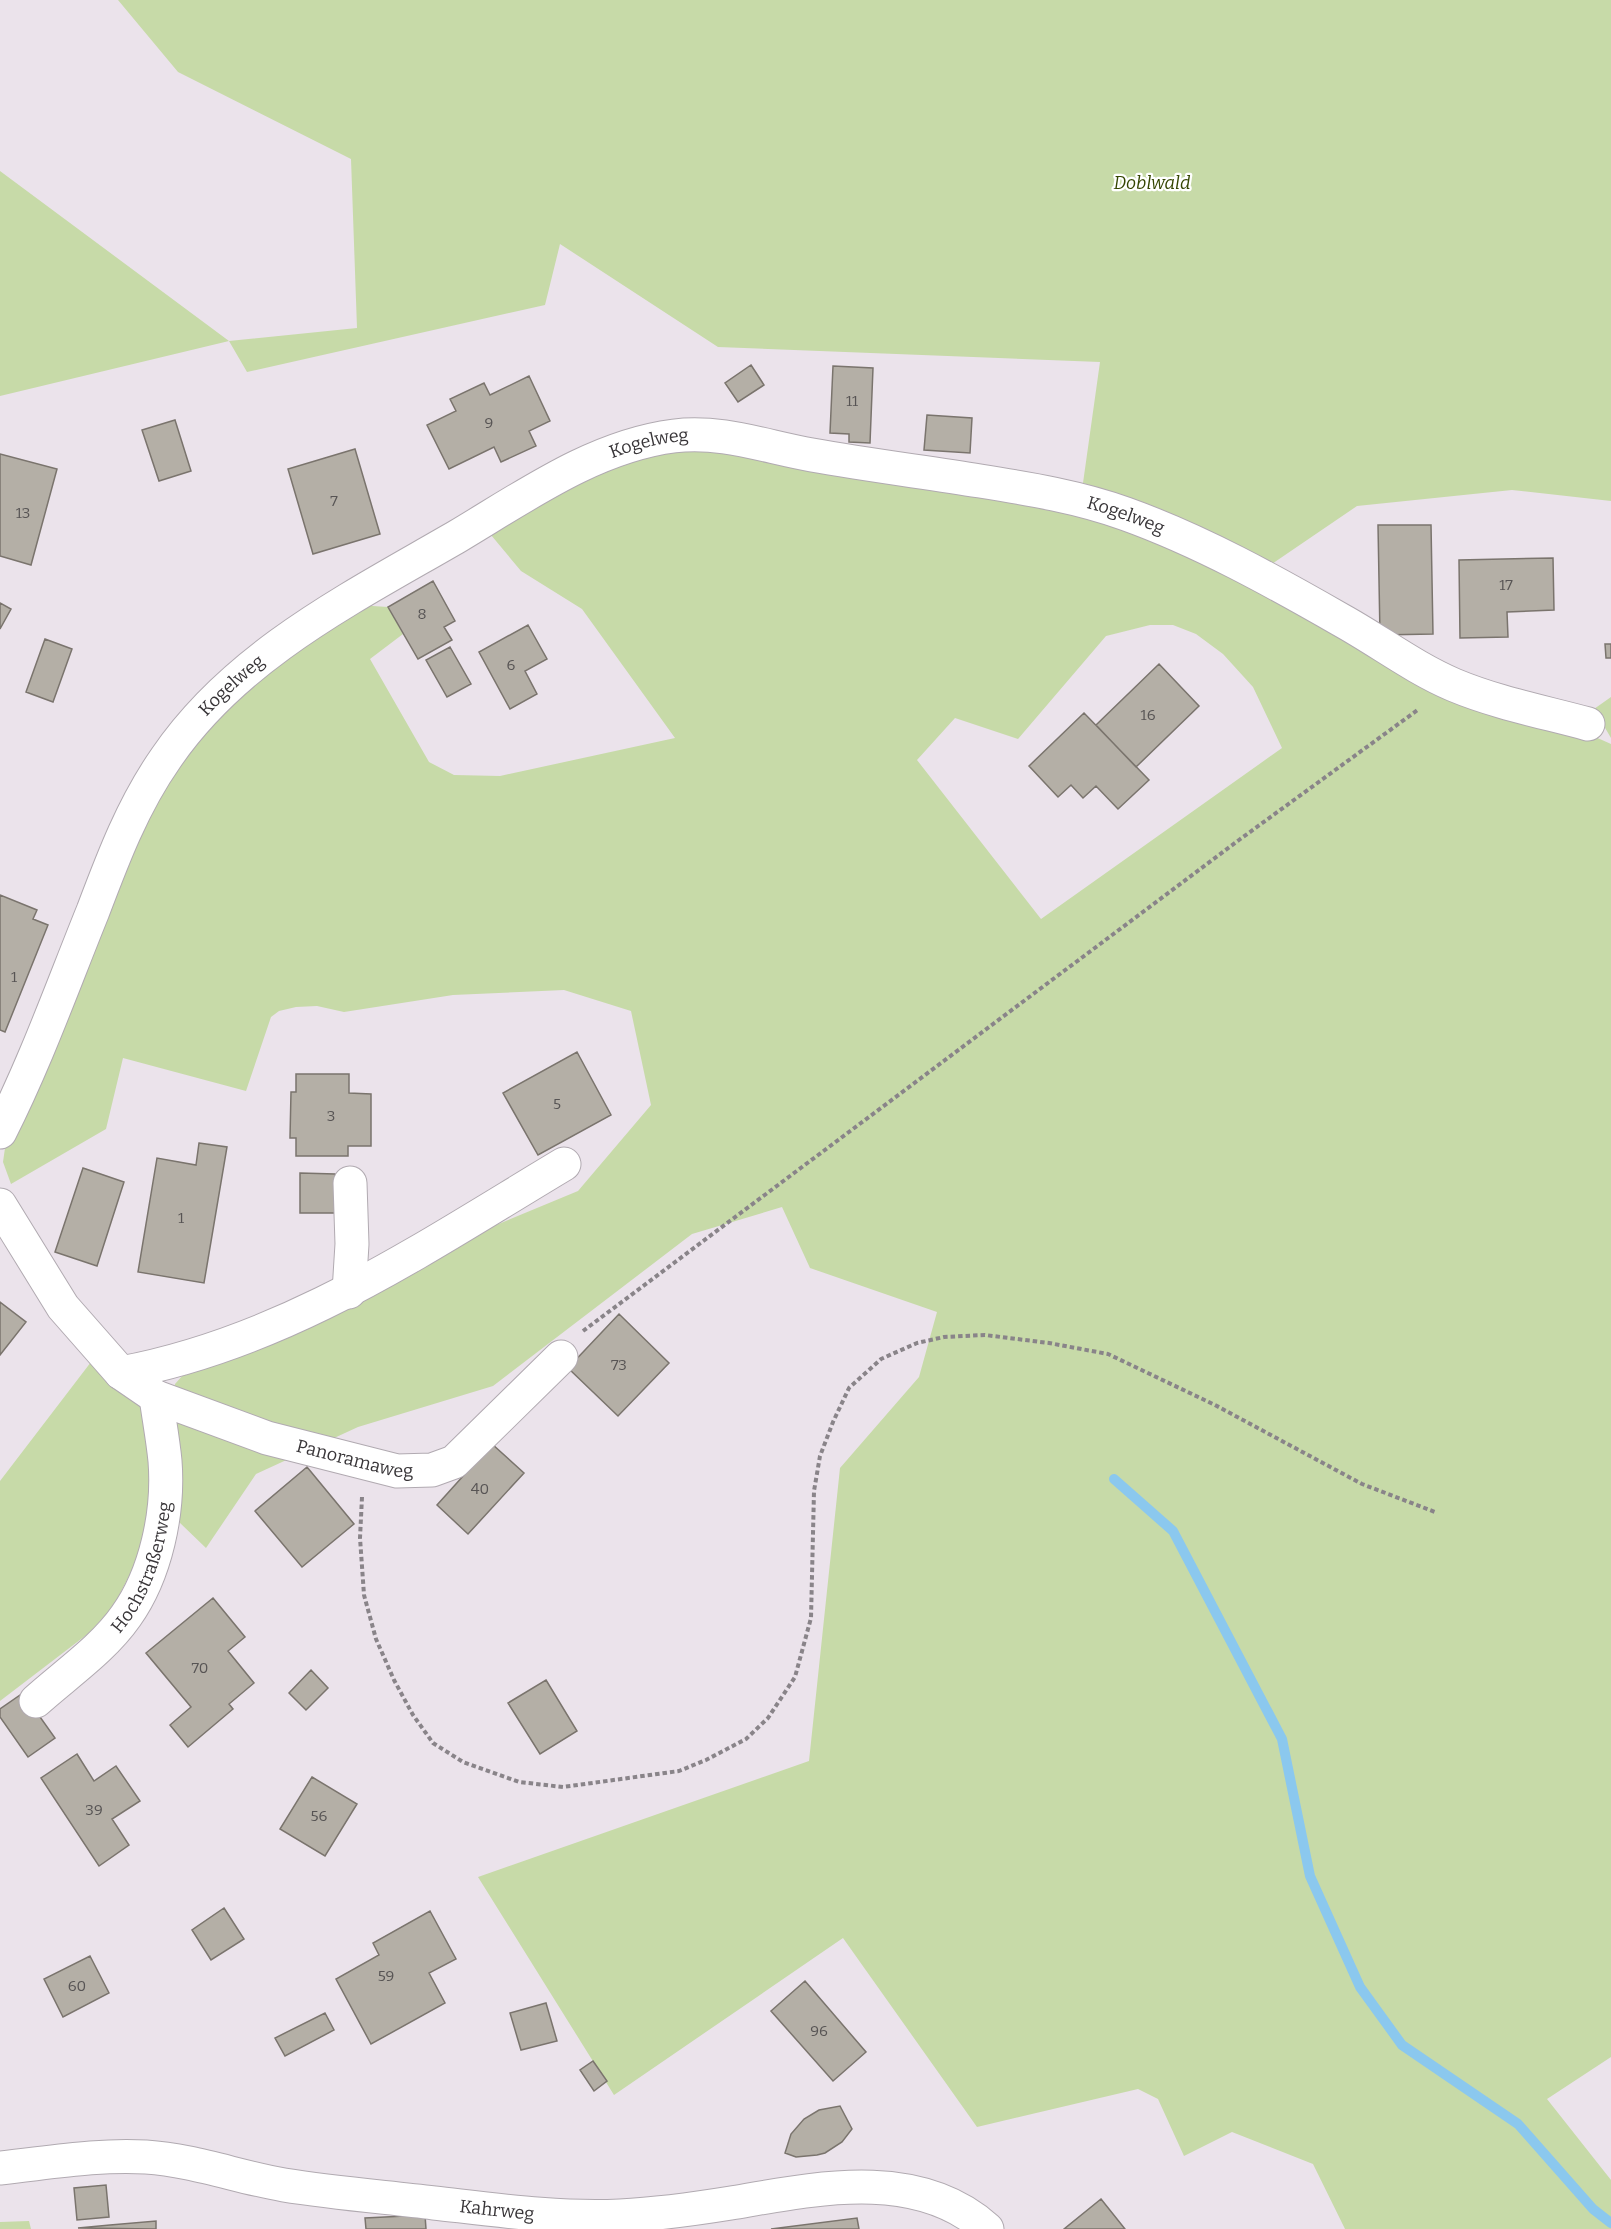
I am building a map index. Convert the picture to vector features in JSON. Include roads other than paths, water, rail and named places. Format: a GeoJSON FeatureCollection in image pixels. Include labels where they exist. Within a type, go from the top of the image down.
{"type":"FeatureCollection","features":[{"type":"Feature","properties":{"kind":"street","name":"Kogelweg"},"geometry":{"type":"LineString","coordinates":[[0,1132],[36,1054],[123,833],[166,758],[213,701],[281,644],[375,584],[574,470],[616,450],[648,440],[681,435],[732,437],[808,454],[1037,490],[1088,501],[1130,515],[1226,558],[1344,621],[1429,673],[1453,684],[1483,695],[1588,724]]}},
{"type":"Feature","properties":{"kind":"street"},"geometry":{"type":"LineString","coordinates":[[121,1373],[161,1366],[222,1347],[290,1320],[349,1292],[564,1164]]}},
{"type":"Feature","properties":{"kind":"street"},"geometry":{"type":"LineString","coordinates":[[349,1292],[352,1244],[350,1183]]}},
{"type":"Feature","properties":{"kind":"street","name":"Panoramaweg"},"geometry":{"type":"LineString","coordinates":[[0,1205],[63,1307],[121,1373],[156,1398],[267,1438],[398,1471],[432,1470],[454,1462],[561,1356]]}},
{"type":"Feature","properties":{"kind":"street","name":"Hochstraßerweg"},"geometry":{"type":"LineString","coordinates":[[36,1701],[111,1633],[126,1616],[147,1577],[160,1534],[165,1486],[165,1463],[156,1398]]}},
{"type":"Feature","properties":{"kind":"street","name":"Kahrweg"},"geometry":{"type":"LineString","coordinates":[[0,2168],[94,2158],[147,2157],[211,2168],[283,2185],[482,2208],[578,2216],[663,2212],[810,2189],[890,2188],[928,2196],[957,2209],[987,2229]]}},
{"type":"Feature","properties":{"kind":"waterway"},"geometry":{"type":"LineString","coordinates":[[1114,1479],[1173,1531],[1282,1739],[1310,1876],[1360,1987],[1402,2045],[1518,2124],[1593,2209],[1611,2223]]}},
{"type":"Feature","properties":{"kind":"park label","name":"Doblwald"},"geometry":{"type":"Point","coordinates":[1152,183]}}]}
